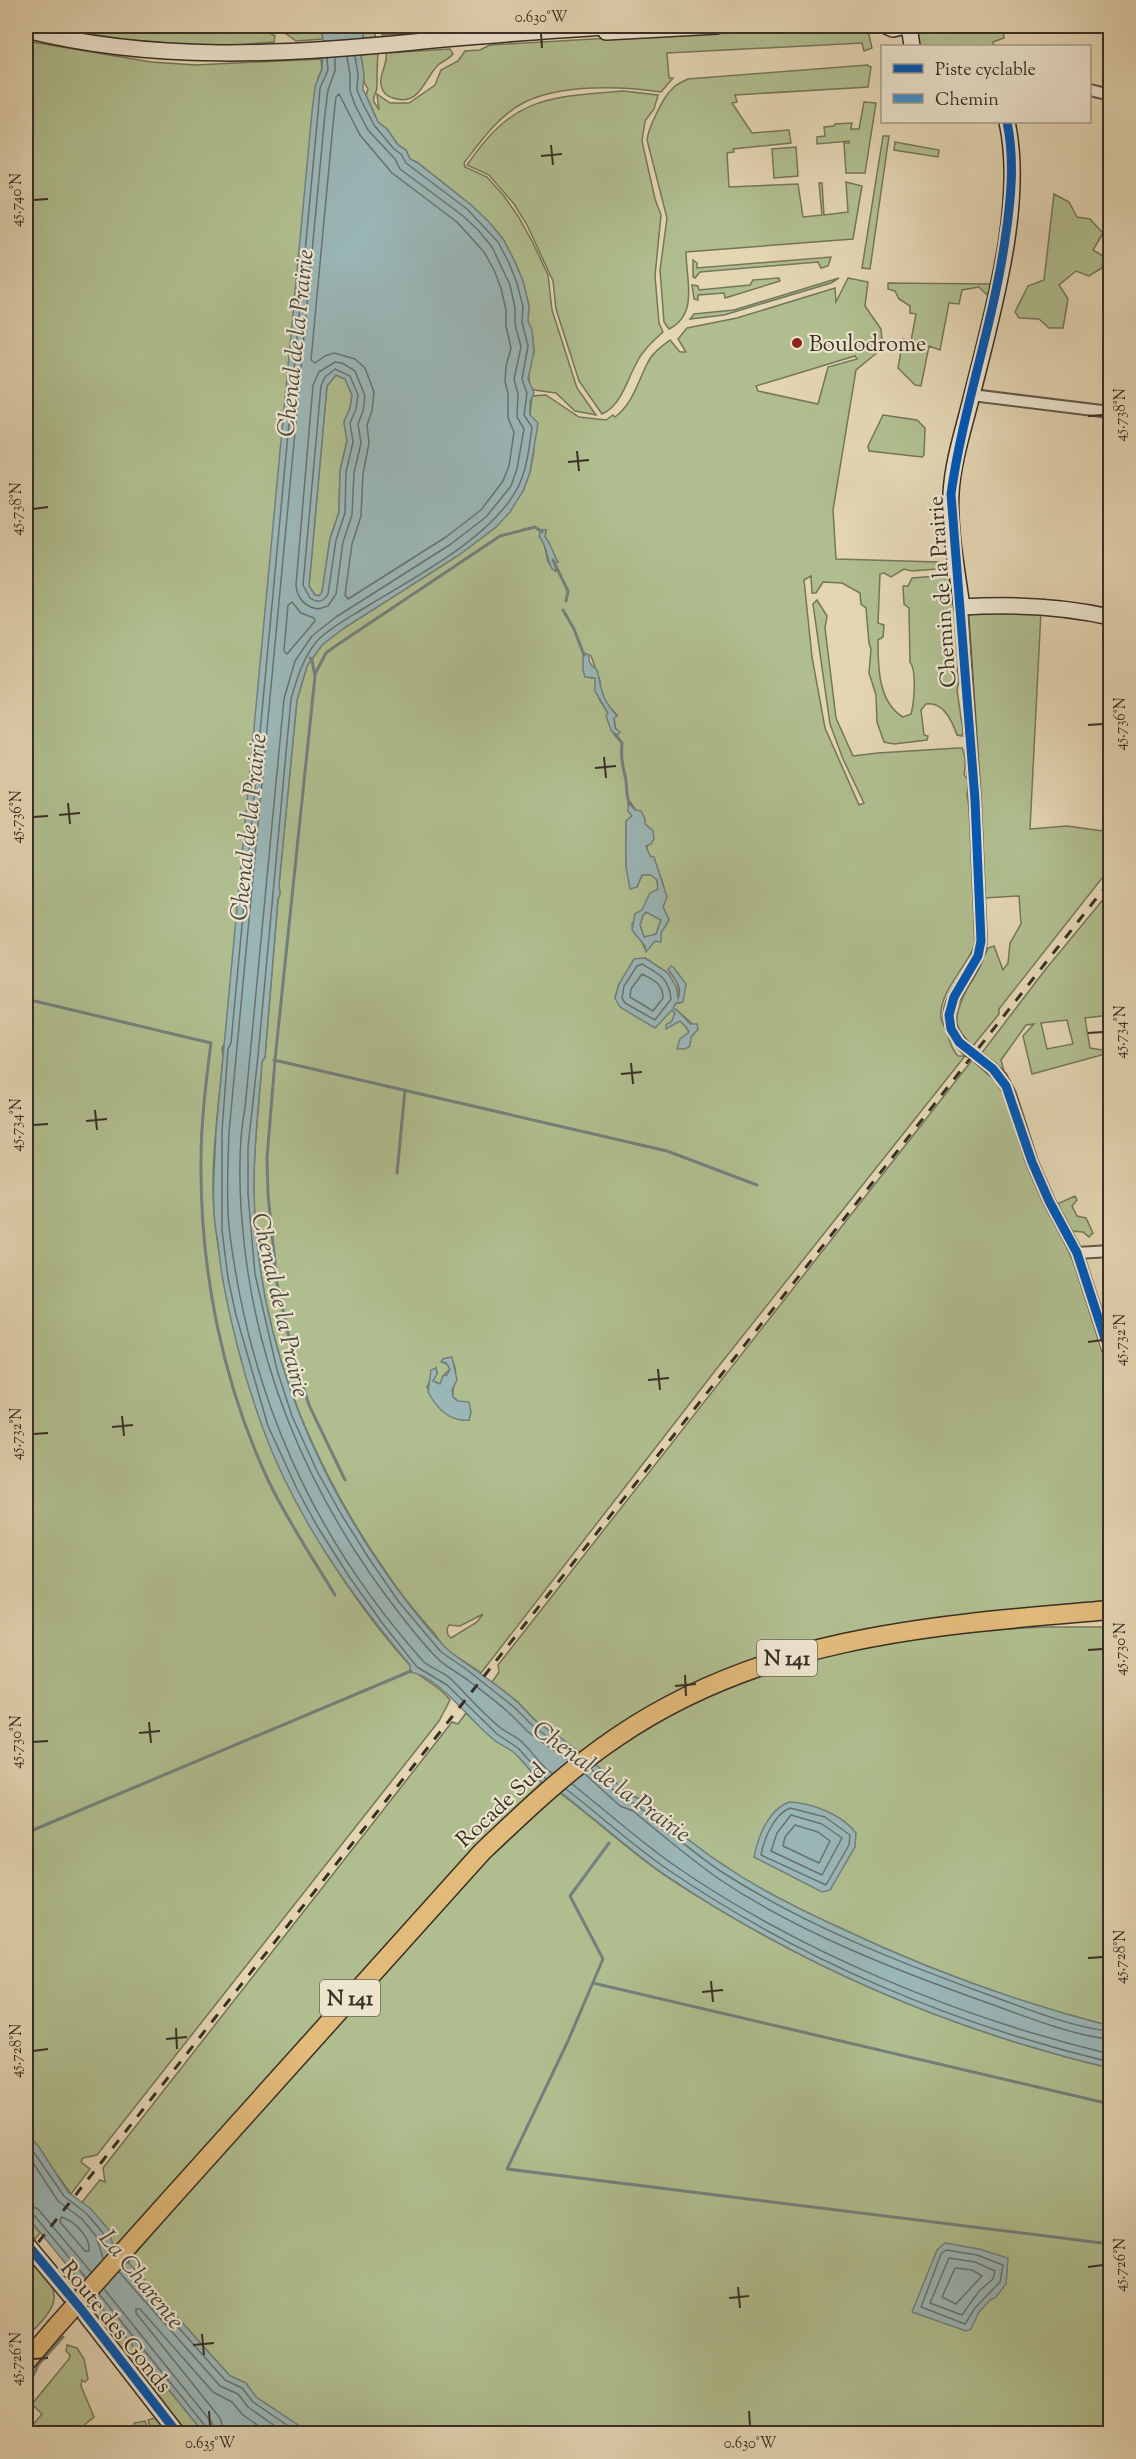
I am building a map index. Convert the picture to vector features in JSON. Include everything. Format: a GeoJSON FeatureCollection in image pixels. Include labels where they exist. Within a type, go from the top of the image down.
{"type":"FeatureCollection","features":[{"type":"Feature","properties":{"kind":"highway","name":"Rocade Sud"},"geometry":{"type":"LineString","coordinates":[[26,2362],[482,1852],[532,1804],[617,1737],[693,1693],[799,1653],[877,1636],[972,1622],[1110,1610]]}},
{"type":"Feature","properties":{"kind":"highway","name":"Rocade Sud"},"geometry":{"type":"LineString","coordinates":[[972,1622],[1110,1619]]}},
{"type":"Feature","properties":{"kind":"street"},"geometry":{"type":"LineString","coordinates":[[405,43],[617,26]]}},
{"type":"Feature","properties":{"kind":"street"},"geometry":{"type":"LineString","coordinates":[[26,30],[51,37],[135,50],[212,54],[717,26]]}},
{"type":"Feature","properties":{"kind":"street"},"geometry":{"type":"LineString","coordinates":[[898,26],[902,45]]}},
{"type":"Feature","properties":{"kind":"street"},"geometry":{"type":"LineString","coordinates":[[898,26],[911,45]]}},
{"type":"Feature","properties":{"kind":"street"},"geometry":{"type":"LineString","coordinates":[[1091,90],[1110,94]]}},
{"type":"Feature","properties":{"kind":"street","name":"Chemin de la Prairie"},"geometry":{"type":"LineString","coordinates":[[969,1051],[955,1036],[949,1015],[954,997],[978,956],[981,941],[975,800],[962,607],[952,525],[951,494],[956,459],[999,282],[1011,201],[1011,153],[1007,123]]}},
{"type":"Feature","properties":{"kind":"street"},"geometry":{"type":"LineString","coordinates":[[972,395],[1110,412]]}},
{"type":"Feature","properties":{"kind":"street"},"geometry":{"type":"LineString","coordinates":[[962,607],[999,605],[1080,610],[1110,617]]}},
{"type":"Feature","properties":{"kind":"street"},"geometry":{"type":"LineString","coordinates":[[980,1059],[993,1069],[1006,1086],[1032,1162],[1049,1201],[1077,1252],[1110,1354]]}},
{"type":"Feature","properties":{"kind":"street"},"geometry":{"type":"LineString","coordinates":[[1077,1252],[1110,1251]]}},
{"type":"Feature","properties":{"kind":"street","name":"Route des Gonds"},"geometry":{"type":"LineString","coordinates":[[26,2243],[178,2433]]}},
{"type":"Feature","properties":{"kind":"green space"},"geometry":{"type":"Polygon","coordinates":[[[41,26],[320,26],[323,39],[296,41],[281,30],[266,29],[275,36],[274,42],[212,47],[121,39],[41,26]]]}},
{"type":"Feature","properties":{"kind":"green space"},"geometry":{"type":"Polygon","coordinates":[[[364,26],[376,26],[375,37],[363,38],[364,26]]]}},
{"type":"Feature","properties":{"kind":"green space"},"geometry":{"type":"Polygon","coordinates":[[[382,26],[395,26],[401,34],[382,35],[382,26]]]}},
{"type":"Feature","properties":{"kind":"green space"},"geometry":{"type":"Polygon","coordinates":[[[400,26],[580,26],[417,36],[401,29],[400,26]]]}},
{"type":"Feature","properties":{"kind":"green space"},"geometry":{"type":"Polygon","coordinates":[[[813,26],[863,26],[869,35],[872,48],[864,51],[862,43],[667,53],[669,78],[673,78],[661,92],[628,88],[592,88],[540,96],[525,102],[507,114],[477,146],[464,163],[465,167],[487,177],[504,196],[533,243],[548,275],[552,310],[577,388],[596,415],[575,411],[556,393],[534,390],[530,387],[528,369],[534,352],[532,331],[528,321],[529,306],[523,281],[514,260],[503,239],[488,221],[471,205],[410,159],[406,150],[398,145],[387,129],[378,122],[366,95],[368,89],[364,82],[361,55],[378,53],[374,102],[379,110],[377,94],[390,103],[409,103],[435,85],[441,70],[458,61],[465,51],[480,50],[490,45],[813,26]]]}},
{"type":"Feature","properties":{"kind":"green space"},"geometry":{"type":"Polygon","coordinates":[[[915,26],[1003,26],[1004,38],[993,42],[994,45],[917,45],[915,26]]]}},
{"type":"Feature","properties":{"kind":"green space"},"geometry":{"type":"Polygon","coordinates":[[[26,41],[151,62],[196,65],[321,59],[322,69],[318,78],[225,1043],[222,1048],[213,1167],[214,1210],[224,1279],[245,1370],[276,1457],[296,1499],[345,1582],[378,1628],[415,1671],[450,1700],[439,1721],[97,2155],[83,2158],[81,2162],[90,2169],[71,2194],[26,2131],[26,41]]]}},
{"type":"Feature","properties":{"kind":"green space"},"geometry":{"type":"Polygon","coordinates":[[[450,49],[453,54],[438,65],[420,90],[409,99],[391,97],[383,91],[381,81],[386,53],[450,49]]]}},
{"type":"Feature","properties":{"kind":"green space"},"geometry":{"type":"Polygon","coordinates":[[[867,65],[871,67],[868,87],[735,95],[737,102],[732,103],[752,133],[789,130],[791,143],[733,149],[734,152],[727,153],[729,187],[798,184],[803,217],[822,215],[819,183],[822,183],[824,215],[848,212],[846,182],[862,186],[853,239],[686,252],[688,305],[678,322],[669,329],[664,322],[660,270],[667,218],[647,140],[656,113],[668,93],[688,79],[867,65]]]}},
{"type":"Feature","properties":{"kind":"green space"},"geometry":{"type":"Polygon","coordinates":[[[623,91],[658,95],[654,109],[645,121],[642,141],[655,199],[661,215],[655,276],[659,323],[663,332],[641,355],[619,399],[602,414],[579,381],[556,309],[553,281],[527,225],[514,204],[489,175],[467,165],[500,126],[517,113],[552,99],[623,91]]]}},
{"type":"Feature","properties":{"kind":"green space"},"geometry":{"type":"Polygon","coordinates":[[[864,102],[876,103],[865,173],[846,173],[844,143],[849,143],[849,141],[817,144],[817,137],[825,136],[824,127],[835,124],[852,123],[851,129],[859,129],[864,102]]]}},
{"type":"Feature","properties":{"kind":"green space"},"geometry":{"type":"Polygon","coordinates":[[[883,136],[889,136],[870,269],[862,268],[883,136]]]}},
{"type":"Feature","properties":{"kind":"green space"},"geometry":{"type":"Polygon","coordinates":[[[895,142],[939,150],[938,157],[894,150],[895,142]]]}},
{"type":"Feature","properties":{"kind":"green space"},"geometry":{"type":"Polygon","coordinates":[[[796,147],[798,176],[774,178],[772,149],[796,147]]]}},
{"type":"Feature","properties":{"kind":"green space"},"geometry":{"type":"Polygon","coordinates":[[[1054,194],[1069,202],[1077,217],[1090,219],[1103,233],[1093,250],[1103,256],[1102,268],[1089,276],[1076,271],[1059,285],[1068,299],[1063,328],[1049,328],[1039,319],[1019,318],[1015,312],[1028,286],[1044,280],[1054,194]]]}},
{"type":"Feature","properties":{"kind":"green space"},"geometry":{"type":"Polygon","coordinates":[[[831,257],[828,266],[821,268],[818,262],[700,272],[695,278],[693,277],[693,260],[697,263],[697,268],[831,257]]]}},
{"type":"Feature","properties":{"kind":"green space"},"geometry":{"type":"Polygon","coordinates":[[[779,278],[780,281],[725,298],[724,293],[698,295],[698,300],[694,299],[692,285],[698,286],[699,290],[750,285],[753,280],[779,278]]]}},
{"type":"Feature","properties":{"kind":"green space"},"geometry":{"type":"Polygon","coordinates":[[[839,278],[831,283],[724,315],[690,319],[694,314],[734,310],[839,278]]]}},
{"type":"Feature","properties":{"kind":"green space"},"geometry":{"type":"Polygon","coordinates":[[[848,278],[868,282],[865,306],[881,329],[882,339],[878,343],[878,352],[856,370],[833,510],[836,559],[938,562],[937,569],[912,571],[904,569],[891,577],[884,573],[880,574],[878,623],[884,625],[883,637],[878,640],[879,672],[884,693],[895,710],[903,717],[911,714],[914,672],[910,662],[909,608],[904,604],[903,586],[908,586],[912,578],[950,575],[960,661],[957,670],[959,681],[957,690],[962,736],[957,735],[950,719],[942,709],[926,704],[921,710],[924,735],[928,736],[927,740],[894,744],[884,742],[877,722],[876,695],[869,673],[871,649],[866,608],[861,604],[860,593],[842,583],[823,582],[816,593],[812,593],[811,576],[804,580],[812,657],[825,728],[859,805],[864,803],[843,759],[830,724],[813,604],[817,600],[827,616],[825,628],[836,718],[853,756],[962,748],[965,761],[964,775],[969,780],[967,795],[977,937],[968,958],[949,987],[941,1008],[941,1018],[954,1051],[958,1056],[965,1056],[718,1367],[481,1673],[447,1650],[410,1605],[360,1532],[334,1487],[311,1441],[292,1394],[276,1345],[265,1295],[257,1244],[254,1159],[297,700],[307,666],[322,645],[344,628],[459,555],[496,527],[523,491],[530,472],[534,451],[530,415],[532,396],[546,395],[579,417],[606,420],[613,415],[615,417],[626,406],[649,360],[660,348],[670,340],[680,352],[686,352],[678,339],[687,328],[737,318],[835,288],[836,302],[848,278]],[[855,356],[756,386],[758,391],[818,404],[828,367],[857,359],[855,356]],[[541,530],[548,562],[555,571],[554,563],[558,562],[545,537],[546,530],[541,530]],[[584,653],[591,678],[595,678],[599,699],[608,713],[611,730],[617,736],[614,718],[617,715],[606,703],[600,691],[600,681],[591,656],[584,653]],[[631,803],[632,816],[626,821],[626,867],[637,887],[642,875],[651,875],[657,880],[658,889],[632,924],[634,933],[640,938],[646,951],[669,920],[663,907],[665,892],[661,877],[646,850],[653,831],[645,824],[631,803]],[[645,958],[619,984],[615,998],[672,1010],[675,1013],[672,1021],[666,1025],[680,1021],[687,1028],[691,1037],[698,1029],[673,1008],[676,1003],[680,1003],[686,984],[668,969],[678,983],[679,1000],[668,973],[645,958]],[[449,1358],[443,1359],[442,1362],[449,1365],[450,1369],[443,1376],[440,1384],[433,1381],[437,1373],[436,1368],[427,1387],[449,1415],[469,1420],[458,1401],[453,1397],[455,1367],[453,1362],[449,1358]],[[483,1614],[460,1626],[449,1625],[447,1629],[451,1638],[477,1622],[483,1614]]]}},
{"type":"Feature","properties":{"kind":"green space"},"geometry":{"type":"Polygon","coordinates":[[[888,283],[990,284],[992,289],[989,297],[979,287],[962,290],[959,304],[949,303],[940,350],[929,346],[921,386],[915,385],[898,368],[903,339],[911,341],[916,314],[910,313],[910,306],[899,299],[895,291],[888,289],[888,283]]]}},
{"type":"Feature","properties":{"kind":"green space"},"geometry":{"type":"Polygon","coordinates":[[[336,375],[345,379],[352,395],[344,422],[347,441],[340,471],[339,512],[330,539],[320,596],[315,595],[309,586],[327,386],[336,375]]]}},
{"type":"Feature","properties":{"kind":"green space"},"geometry":{"type":"Polygon","coordinates":[[[883,415],[917,420],[925,428],[922,457],[869,451],[868,446],[883,415]]]}},
{"type":"Feature","properties":{"kind":"green space"},"geometry":{"type":"Polygon","coordinates":[[[1041,611],[1030,829],[1067,826],[1110,832],[1110,868],[999,1009],[999,1014],[972,1047],[961,1033],[957,1023],[957,1015],[964,995],[988,948],[994,946],[1003,970],[1008,963],[1010,943],[1021,924],[1019,896],[984,898],[967,614],[1041,611]]]}},
{"type":"Feature","properties":{"kind":"green space"},"geometry":{"type":"Polygon","coordinates":[[[1110,891],[1108,911],[1110,913],[1110,1015],[1085,1018],[1090,1048],[1103,1050],[1102,1055],[1032,1074],[1023,1036],[1034,1024],[1026,1025],[1001,1060],[1004,1071],[981,1054],[1045,970],[1110,891]],[[1067,1020],[1041,1023],[1047,1049],[1073,1044],[1067,1020]]]}},
{"type":"Feature","properties":{"kind":"green space"},"geometry":{"type":"Polygon","coordinates":[[[647,912],[661,920],[656,935],[644,937],[640,925],[643,915],[647,912]]]}},
{"type":"Feature","properties":{"kind":"green space"},"geometry":{"type":"Polygon","coordinates":[[[973,1059],[1000,1086],[1027,1164],[1075,1265],[1110,1377],[1110,1601],[970,1614],[901,1624],[833,1637],[766,1656],[701,1680],[639,1712],[580,1753],[536,1721],[518,1702],[492,1682],[499,1672],[498,1665],[973,1059]]]}},
{"type":"Feature","properties":{"kind":"green space"},"geometry":{"type":"Polygon","coordinates":[[[1075,1196],[1077,1200],[1072,1206],[1077,1216],[1086,1218],[1093,1233],[1089,1237],[1083,1232],[1070,1231],[1057,1204],[1075,1196]]]}},
{"type":"Feature","properties":{"kind":"green space"},"geometry":{"type":"Polygon","coordinates":[[[1044,1627],[1110,1627],[1110,2026],[971,1983],[903,1956],[795,1906],[716,1860],[638,1798],[628,1795],[594,1765],[617,1746],[704,1698],[810,1660],[926,1637],[1044,1627]]]}},
{"type":"Feature","properties":{"kind":"green space"},"geometry":{"type":"Polygon","coordinates":[[[466,1713],[493,1739],[514,1752],[542,1783],[464,1858],[114,2250],[82,2202],[100,2180],[105,2182],[103,2168],[452,1722],[458,1724],[466,1713]]]}},
{"type":"Feature","properties":{"kind":"green space"},"geometry":{"type":"Polygon","coordinates":[[[560,1793],[667,1877],[718,1909],[825,1967],[936,2015],[1051,2053],[1110,2068],[1110,2433],[310,2433],[256,2397],[246,2383],[230,2376],[128,2262],[220,2153],[261,2111],[478,1867],[536,1809],[560,1793]]]}},
{"type":"Feature","properties":{"kind":"green space"},"geometry":{"type":"Polygon","coordinates":[[[26,2215],[40,2233],[35,2239],[26,2227],[26,2215]]]}},
{"type":"Feature","properties":{"kind":"green space"},"geometry":{"type":"Polygon","coordinates":[[[35,2263],[45,2275],[54,2294],[50,2310],[26,2338],[26,2273],[35,2263]]]}},
{"type":"Feature","properties":{"kind":"green space"},"geometry":{"type":"Polygon","coordinates":[[[92,2295],[204,2433],[178,2433],[81,2309],[92,2295]]]}},
{"type":"Feature","properties":{"kind":"green space"},"geometry":{"type":"Polygon","coordinates":[[[67,2345],[77,2348],[84,2359],[88,2379],[85,2382],[82,2380],[81,2386],[94,2417],[74,2433],[26,2433],[42,2414],[32,2404],[69,2359],[70,2355],[66,2351],[67,2345]]]}},
{"type":"Feature","properties":{"kind":"green space"},"geometry":{"type":"Polygon","coordinates":[[[159,2417],[172,2433],[135,2433],[134,2423],[145,2421],[148,2430],[150,2428],[148,2420],[159,2417]]]}},
{"type":"Feature","properties":{"kind":"water","name":"Chenal de la Prairie"},"geometry":{"type":"Polygon","coordinates":[[[320,26],[364,26],[361,56],[364,73],[363,89],[378,122],[387,129],[398,145],[406,150],[410,159],[471,205],[503,239],[523,281],[529,306],[528,321],[532,330],[534,352],[528,379],[534,393],[530,402],[530,415],[538,423],[530,472],[523,491],[510,512],[496,527],[459,555],[344,628],[322,645],[307,666],[297,700],[265,1057],[262,1062],[254,1176],[257,1243],[264,1293],[275,1342],[290,1390],[309,1437],[355,1527],[405,1599],[449,1651],[520,1704],[533,1719],[598,1767],[628,1795],[638,1798],[705,1852],[767,1892],[869,1941],[937,1970],[1005,1995],[1110,2026],[1110,2068],[1051,2053],[936,2015],[825,1967],[718,1909],[667,1876],[567,1797],[542,1783],[516,1754],[493,1739],[443,1690],[421,1675],[410,1672],[410,1665],[345,1582],[307,1522],[275,1459],[262,1426],[230,1318],[223,1281],[215,1219],[214,1169],[312,112],[315,87],[322,69],[323,39],[320,26]],[[336,375],[327,386],[309,586],[315,595],[319,596],[322,592],[330,539],[339,512],[340,471],[347,441],[344,422],[352,395],[345,379],[336,375]]]}},
{"type":"Feature","properties":{"kind":"water"},"geometry":{"type":"Polygon","coordinates":[[[541,530],[546,530],[545,537],[558,562],[554,563],[557,571],[552,569],[539,536],[541,530]]]}},
{"type":"Feature","properties":{"kind":"water"},"geometry":{"type":"Polygon","coordinates":[[[583,653],[589,655],[590,663],[597,670],[605,699],[617,716],[614,718],[615,728],[620,732],[616,737],[606,716],[608,713],[595,691],[595,678],[585,677],[583,653]]]}},
{"type":"Feature","properties":{"kind":"water"},"geometry":{"type":"Polygon","coordinates":[[[628,802],[635,810],[641,811],[645,824],[653,831],[654,839],[646,846],[650,856],[654,857],[667,897],[663,907],[669,920],[661,933],[661,942],[655,941],[646,952],[645,946],[632,930],[635,914],[642,910],[650,893],[658,889],[657,880],[651,875],[642,875],[637,887],[630,889],[626,867],[626,821],[632,816],[628,811],[628,802]],[[646,912],[643,915],[640,925],[644,937],[656,934],[661,920],[646,912]]]}},
{"type":"Feature","properties":{"kind":"water"},"geometry":{"type":"Polygon","coordinates":[[[645,958],[668,973],[676,986],[678,999],[680,991],[668,969],[671,966],[686,984],[683,1002],[676,1003],[673,1008],[690,1024],[697,1024],[698,1029],[691,1037],[690,1046],[685,1049],[677,1049],[680,1039],[689,1032],[687,1028],[680,1021],[666,1029],[666,1025],[672,1021],[675,1013],[672,1010],[655,1028],[620,1007],[615,998],[619,984],[634,959],[645,958]]]}},
{"type":"Feature","properties":{"kind":"water"},"geometry":{"type":"Polygon","coordinates":[[[452,1357],[457,1380],[452,1390],[453,1397],[458,1401],[469,1402],[471,1412],[469,1420],[449,1416],[435,1403],[428,1392],[431,1370],[436,1368],[437,1374],[433,1381],[440,1384],[443,1376],[447,1375],[450,1369],[446,1363],[441,1362],[443,1359],[452,1357]]]}},
{"type":"Feature","properties":{"kind":"water"},"geometry":{"type":"Polygon","coordinates":[[[789,1802],[826,1811],[843,1820],[856,1833],[855,1847],[830,1890],[822,1892],[754,1857],[765,1825],[775,1811],[789,1802]]]}},
{"type":"Feature","properties":{"kind":"water","name":"La Charente"},"geometry":{"type":"Polygon","coordinates":[[[26,2131],[68,2192],[91,2209],[109,2230],[114,2250],[128,2262],[230,2376],[246,2383],[256,2397],[310,2433],[204,2433],[26,2215],[26,2131]]]}},
{"type":"Feature","properties":{"kind":"water"},"geometry":{"type":"Polygon","coordinates":[[[945,2243],[979,2249],[1008,2258],[1006,2284],[979,2312],[971,2329],[966,2331],[912,2312],[937,2250],[945,2243]]]}},
{"type":"Feature","properties":{"kind":"waterway"},"geometry":{"type":"LineString","coordinates":[[315,674],[326,653],[334,647],[500,536],[535,527],[542,532]]}},
{"type":"Feature","properties":{"kind":"waterway"},"geometry":{"type":"LineString","coordinates":[[553,560],[568,591],[566,601]]}},
{"type":"Feature","properties":{"kind":"waterway"},"geometry":{"type":"LineString","coordinates":[[563,610],[574,629],[584,655]]}},
{"type":"Feature","properties":{"kind":"waterway","name":"Chenal de la Prairie"},"geometry":{"type":"LineString","coordinates":[[310,658],[315,676],[275,1060],[267,1158],[268,1194],[277,1283],[293,1355],[309,1405],[345,1480]]}},
{"type":"Feature","properties":{"kind":"waterway"},"geometry":{"type":"LineString","coordinates":[[615,734],[622,743],[622,760],[630,805]]}},
{"type":"Feature","properties":{"kind":"waterway"},"geometry":{"type":"LineString","coordinates":[[26,999],[211,1043],[201,1161],[205,1243],[217,1324],[238,1404],[268,1480],[291,1524],[335,1595]]}},
{"type":"Feature","properties":{"kind":"waterway"},"geometry":{"type":"LineString","coordinates":[[274,1060],[667,1151],[757,1185]]}},
{"type":"Feature","properties":{"kind":"waterway"},"geometry":{"type":"LineString","coordinates":[[397,1173],[405,1090]]}},
{"type":"Feature","properties":{"kind":"waterway"},"geometry":{"type":"LineString","coordinates":[[26,1833],[411,1671]]}},
{"type":"Feature","properties":{"kind":"waterway"},"geometry":{"type":"LineString","coordinates":[[609,1843],[570,1896],[603,1959],[568,2041],[507,2169],[1110,2244]]}},
{"type":"Feature","properties":{"kind":"waterway"},"geometry":{"type":"LineString","coordinates":[[593,1983],[1110,2104]]}},
{"type":"Feature","properties":{"kind":"waterway"},"geometry":{"type":"LineString","coordinates":[[26,2391],[38,2365],[63,2337]]}},
{"type":"Feature","properties":{"kind":"railway"},"geometry":{"type":"LineString","coordinates":[[26,2258],[1110,881]]}},
{"type":"Feature","properties":{"kind":"marked path"},"geometry":{"type":"LineString","coordinates":[[381,26],[381,31]]}},
{"type":"Feature","properties":{"kind":"cycle path"},"geometry":{"type":"LineString","coordinates":[[1007,123],[1011,151],[1011,181],[1005,240],[951,494],[975,800],[981,941],[978,956],[954,997],[949,1015],[951,1029],[959,1042],[993,1069],[1006,1086],[1032,1162],[1049,1201],[1077,1253],[1110,1354]]}},
{"type":"Feature","properties":{"kind":"cycle path"},"geometry":{"type":"LineString","coordinates":[[26,2243],[81,2309],[178,2434]]}},
{"type":"Feature","properties":{"kind":"place","name":"Boulodrome"},"geometry":{"type":"Point","coordinates":[797,343]}}]}
